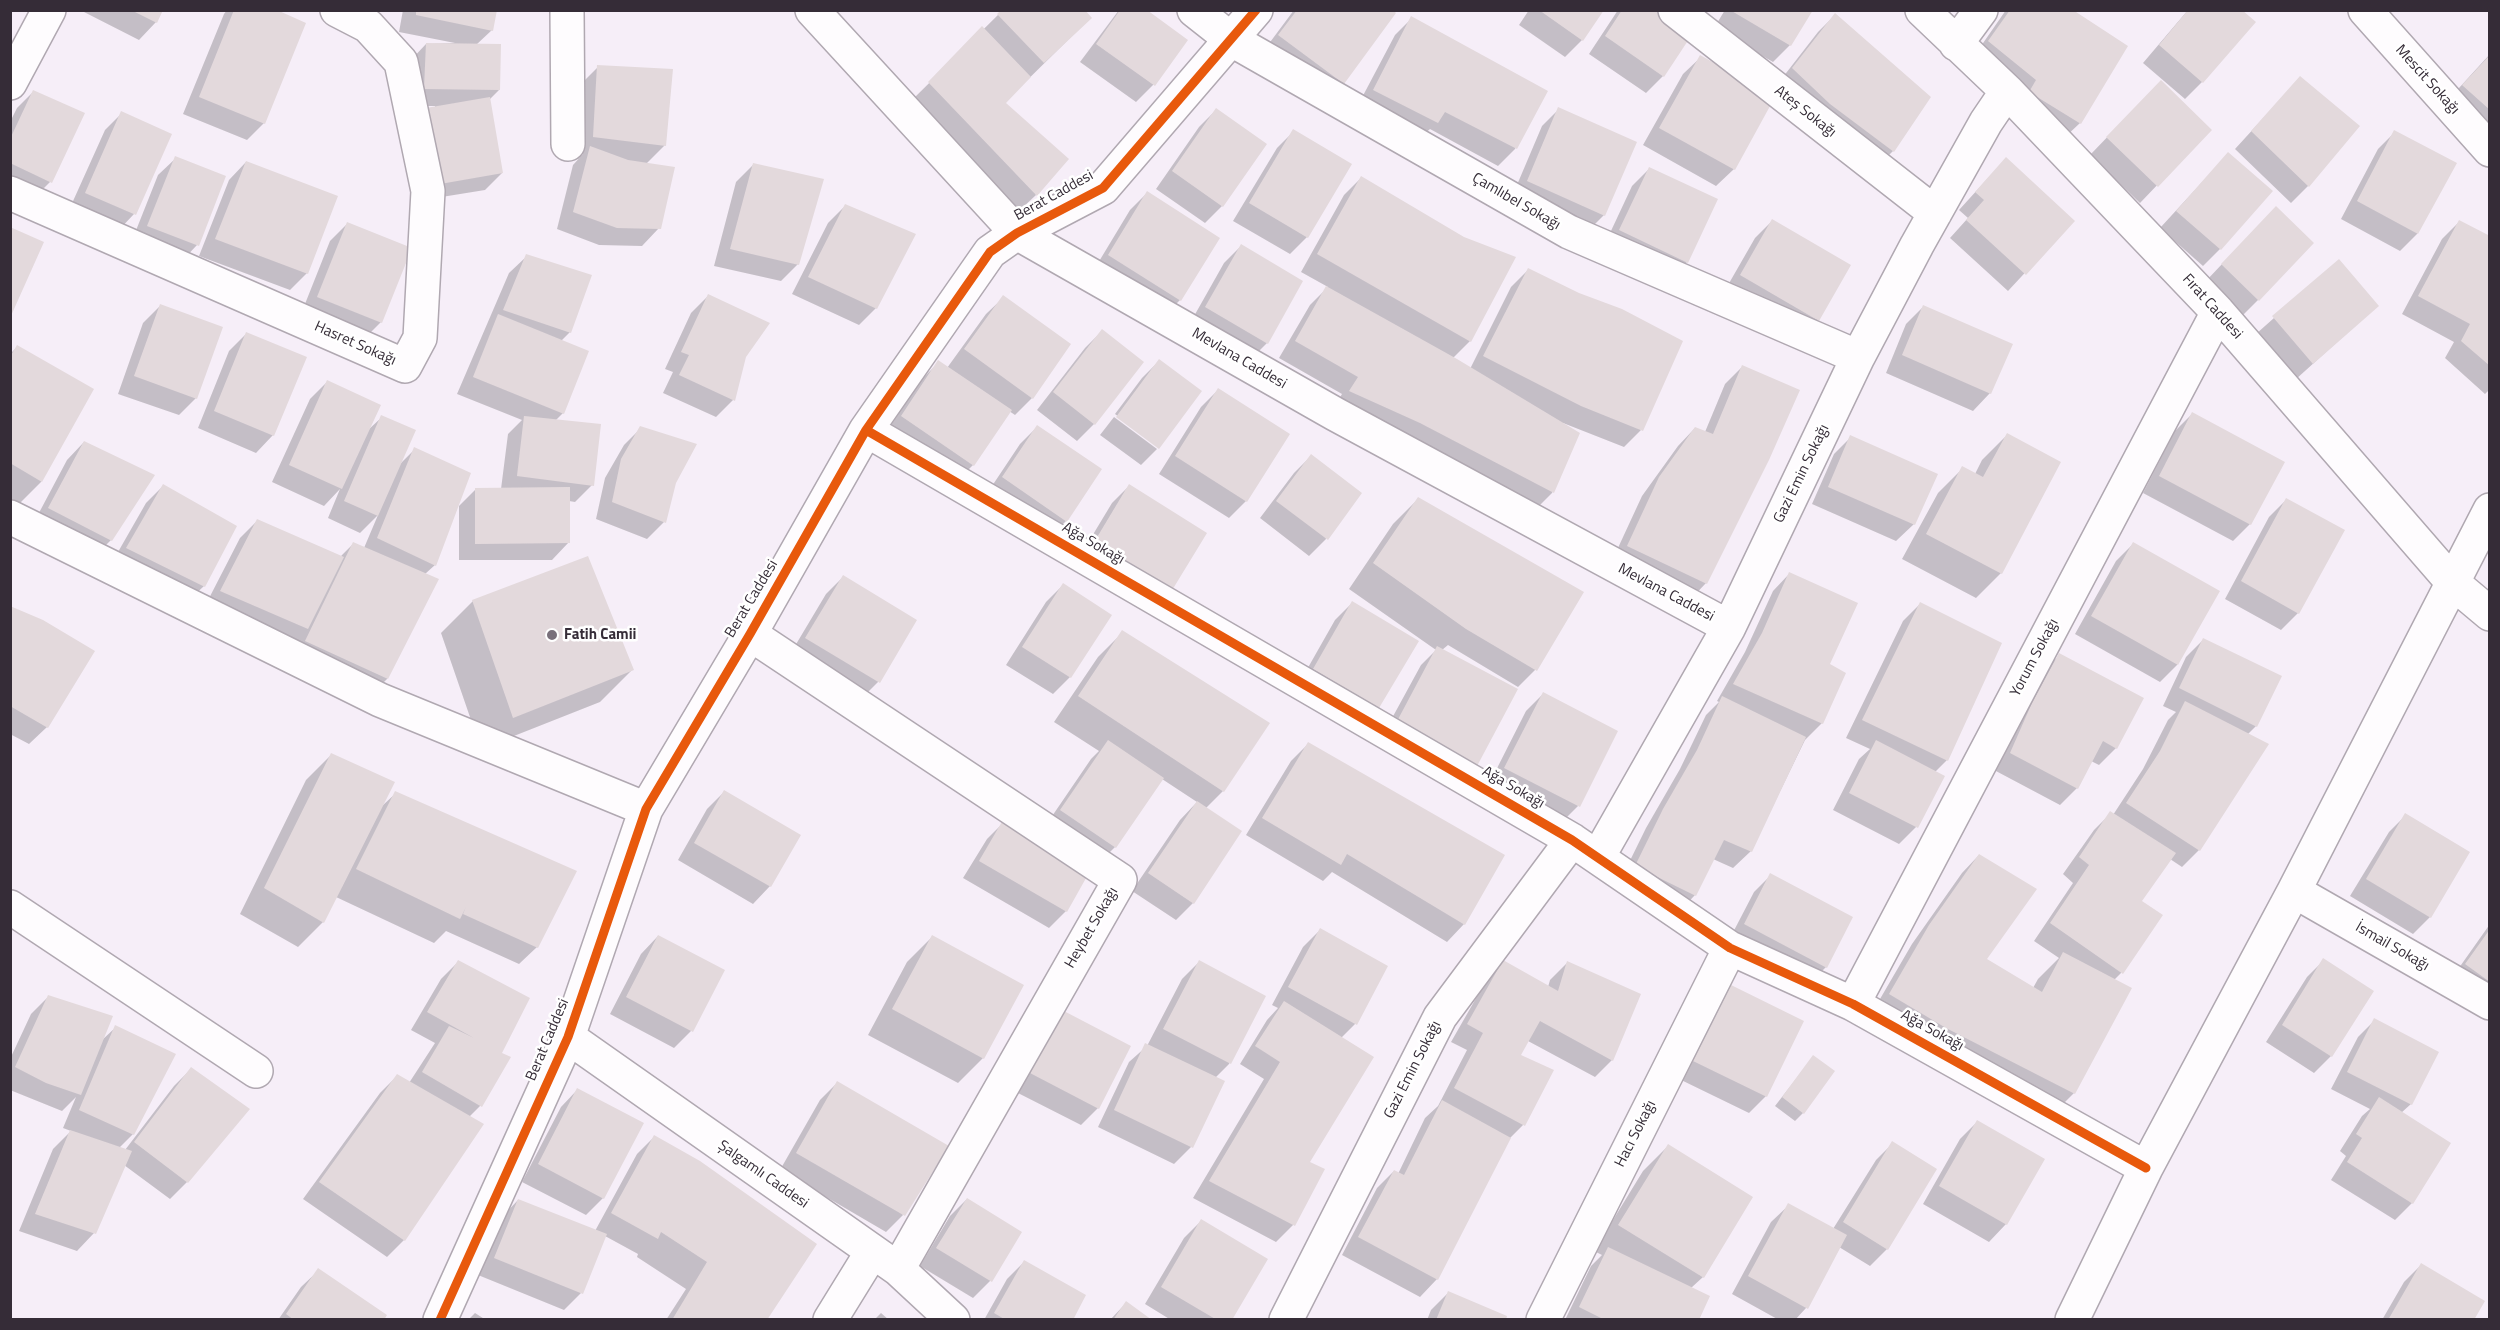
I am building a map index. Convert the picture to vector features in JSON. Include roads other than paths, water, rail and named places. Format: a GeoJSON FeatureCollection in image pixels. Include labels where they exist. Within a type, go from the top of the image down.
{"type":"FeatureCollection","features":[{"type":"Feature","properties":{"kind":"street"},"geometry":{"type":"LineString","coordinates":[[10,83],[49,10]]}},
{"type":"Feature","properties":{"kind":"street","name":"Hasret Sokağı"},"geometry":{"type":"LineString","coordinates":[[10,193],[405,366],[420,338],[428,191],[400,62],[368,26],[338,10]]}},
{"type":"Feature","properties":{"kind":"street"},"geometry":{"type":"LineString","coordinates":[[567,10],[568,144]]}},
{"type":"Feature","properties":{"kind":"street","name":"Mevlana Caddesi"},"geometry":{"type":"LineString","coordinates":[[812,10],[1017,233],[1335,414],[1729,627]]}},
{"type":"Feature","properties":{"kind":"street","name":"Çamlıbel Sokağı"},"geometry":{"type":"LineString","coordinates":[[1194,10],[1232,40],[1569,232],[1858,357]]}},
{"type":"Feature","properties":{"kind":"street","name":"Berat Caddesi"},"geometry":{"type":"LineString","coordinates":[[440,1320],[568,1037],[646,809],[750,634],[866,430],[990,252],[1017,233],[1103,188],[1256,10]]}},
{"type":"Feature","properties":{"kind":"street","name":"Ateş Sokağı"},"geometry":{"type":"LineString","coordinates":[[1675,10],[1935,213]]}},
{"type":"Feature","properties":{"kind":"street","name":"Fırat Caddesi"},"geometry":{"type":"LineString","coordinates":[[1922,10],[1956,45],[2007,91],[2218,312],[2453,583],[2490,614]]}},
{"type":"Feature","properties":{"kind":"street"},"geometry":{"type":"LineString","coordinates":[[1956,45],[1981,10]]}},
{"type":"Feature","properties":{"kind":"street","name":"Mescit Sokağı"},"geometry":{"type":"LineString","coordinates":[[2365,10],[2490,150]]}},
{"type":"Feature","properties":{"kind":"street","name":"Gazi Emin Sokağı"},"geometry":{"type":"LineString","coordinates":[[1286,1320],[1440,1017],[1585,848],[1729,627],[1858,357],[1935,213],[1986,122],[2007,91]]}},
{"type":"Feature","properties":{"kind":"street","name":"Yorum Sokağı"},"geometry":{"type":"LineString","coordinates":[[1852,1004],[2218,312]]}},
{"type":"Feature","properties":{"kind":"street","name":"Ağa Sokağı"},"geometry":{"type":"LineString","coordinates":[[866,430],[1585,848],[1730,948],[1852,1004],[2146,1168]]}},
{"type":"Feature","properties":{"kind":"street"},"geometry":{"type":"LineString","coordinates":[[2072,1320],[2146,1168],[2294,891],[2490,510]]}},
{"type":"Feature","properties":{"kind":"street"},"geometry":{"type":"LineString","coordinates":[[10,518],[380,700],[646,809]]}},
{"type":"Feature","properties":{"kind":"street","name":"Heybet Sokağı"},"geometry":{"type":"LineString","coordinates":[[750,634],[1120,880],[885,1261]]}},
{"type":"Feature","properties":{"kind":"street","name":"İsmail Sokağı"},"geometry":{"type":"LineString","coordinates":[[2294,891],[2490,1003]]}},
{"type":"Feature","properties":{"kind":"street"},"geometry":{"type":"LineString","coordinates":[[10,907],[256,1071]]}},
{"type":"Feature","properties":{"kind":"street","name":"Hacı Sokağı"},"geometry":{"type":"LineString","coordinates":[[1543,1320],[1730,948]]}},
{"type":"Feature","properties":{"kind":"street","name":"Şalgamlı Caddesi"},"geometry":{"type":"LineString","coordinates":[[568,1037],[885,1261],[953,1320]]}},
{"type":"Feature","properties":{"kind":"street"},"geometry":{"type":"LineString","coordinates":[[830,1320],[885,1261]]}},
{"type":"Feature","properties":{"kind":"place","name":"Fatih Camii"},"geometry":{"type":"Point","coordinates":[552,635]}}]}
